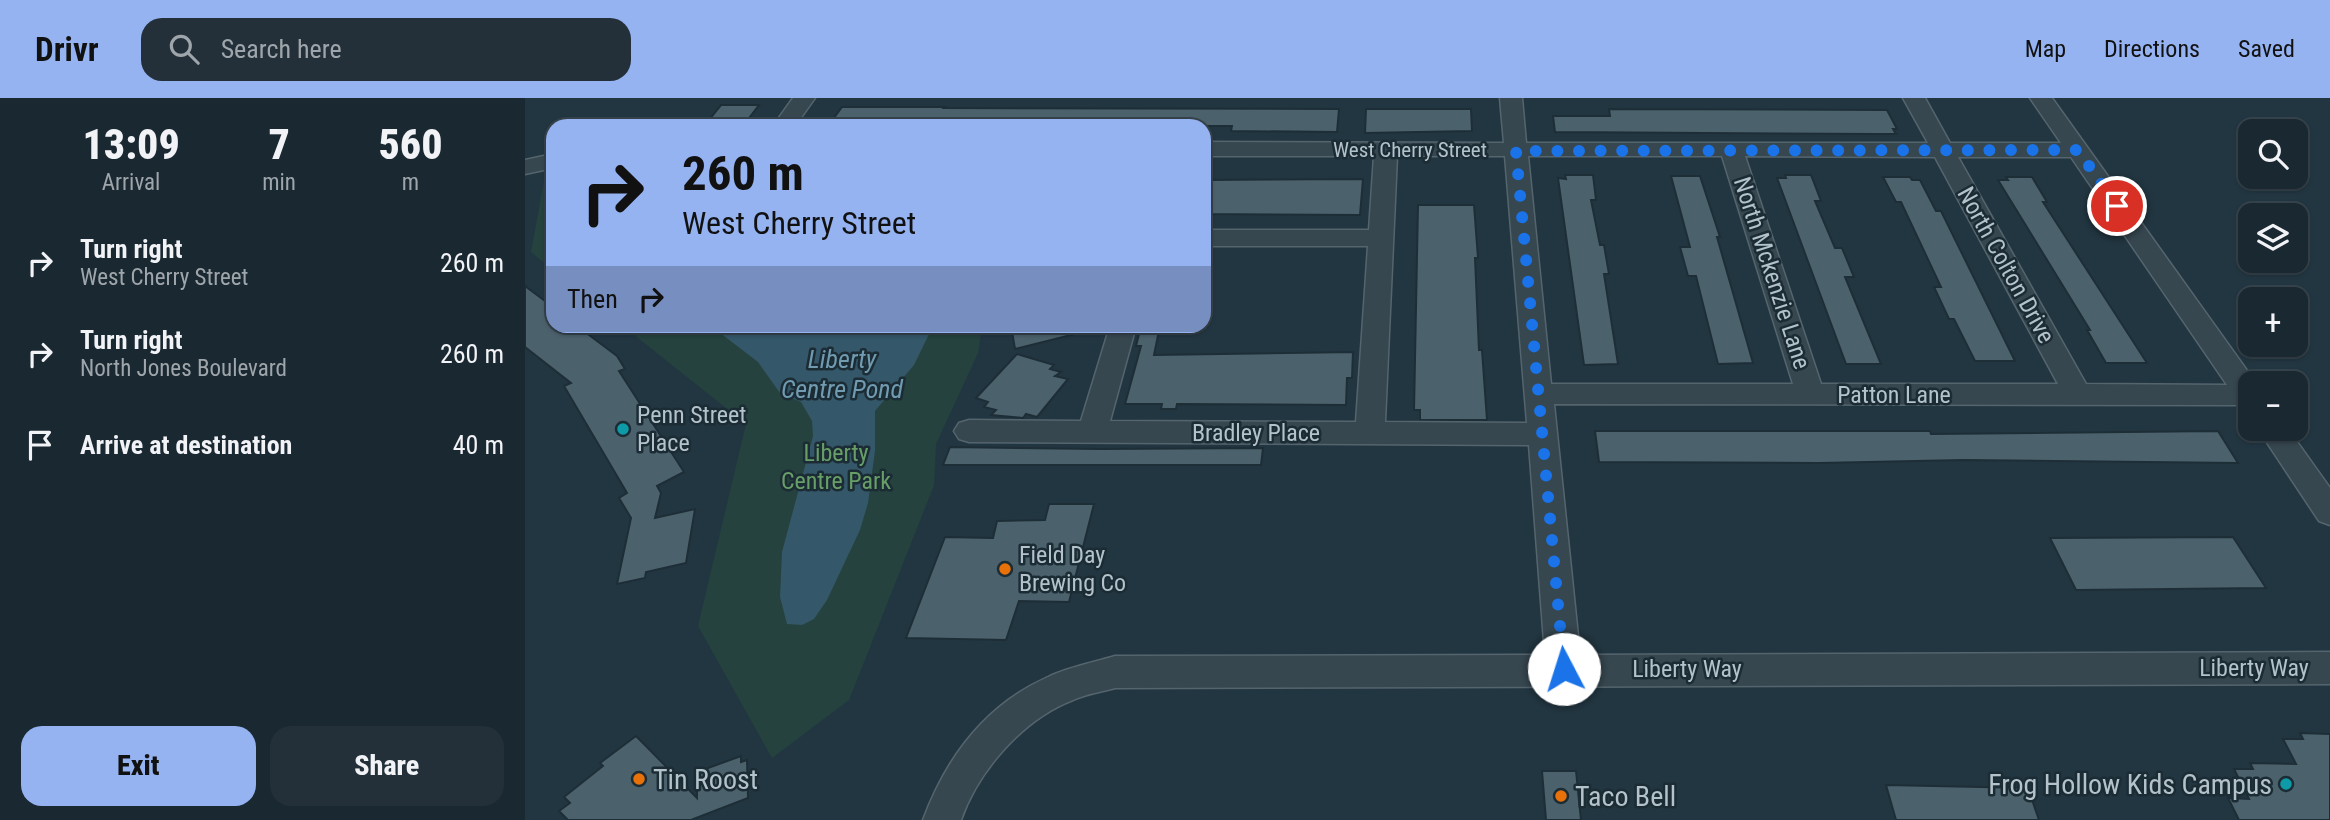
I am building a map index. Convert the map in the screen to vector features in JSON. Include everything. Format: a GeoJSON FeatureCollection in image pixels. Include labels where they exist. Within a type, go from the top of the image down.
{"type":"FeatureCollection","features":[{"type":"Feature","properties":{"kind":"street"},"geometry":{"type":"LineString","coordinates":[[789,119],[804,98]]}},
{"type":"Feature","properties":{"kind":"street"},"geometry":{"type":"LineString","coordinates":[[1511,98],[1564,669]]}},
{"type":"Feature","properties":{"kind":"street","name":"North Colton Drive"},"geometry":{"type":"LineString","coordinates":[[1914,98],[2078,395]]}},
{"type":"Feature","properties":{"kind":"street"},"geometry":{"type":"LineString","coordinates":[[2041,98],[2238,381]]}},
{"type":"Feature","properties":{"kind":"street","name":"West Cherry Street"},"geometry":{"type":"LineString","coordinates":[[1211,149],[2078,150]]}},
{"type":"Feature","properties":{"kind":"street"},"geometry":{"type":"LineString","coordinates":[[1370,433],[1386,150]]}},
{"type":"Feature","properties":{"kind":"street","name":"North Mckenzie Lane"},"geometry":{"type":"LineString","coordinates":[[1732,151],[1811,395]]}},
{"type":"Feature","properties":{"kind":"street"},"geometry":{"type":"LineString","coordinates":[[525,167],[546,162]]}},
{"type":"Feature","properties":{"kind":"street"},"geometry":{"type":"LineString","coordinates":[[1211,238],[1381,238]]}},
{"type":"Feature","properties":{"kind":"street"},"geometry":{"type":"LineString","coordinates":[[1092,432],[1121,333]]}},
{"type":"Feature","properties":{"kind":"street","name":"Patton Lane"},"geometry":{"type":"LineString","coordinates":[[1539,394],[2238,397]]}},
{"type":"Feature","properties":{"kind":"street","name":"Bradley Place"},"geometry":{"type":"LineString","coordinates":[[969,431],[1543,434]]}},
{"type":"Feature","properties":{"kind":"street"},"geometry":{"type":"LineString","coordinates":[[2280,441],[2330,512]]}},
{"type":"Feature","properties":{"kind":"street","name":"Liberty Way"},"geometry":{"type":"LineString","coordinates":[[942,820],[947,802],[971,762],[1006,724],[1058,689],[1115,671],[2330,668]]}},
{"type":"Feature","properties":{"kind":"green space"},"geometry":{"type":"Polygon","coordinates":[[[546,169],[546,264],[531,252],[546,169]]]}},
{"type":"Feature","properties":{"kind":"green space","name":"Liberty Centre Park"},"geometry":{"type":"Polygon","coordinates":[[[632,333],[981,333],[978,353],[936,444],[934,485],[849,700],[772,758],[698,626],[746,424],[632,333]]]}},
{"type":"Feature","properties":{"kind":"water","name":"Liberty Centre Pond"},"geometry":{"type":"Polygon","coordinates":[[[720,333],[930,333],[914,365],[875,411],[875,451],[868,503],[860,530],[827,600],[814,619],[802,625],[787,624],[780,597],[782,552],[813,436],[812,421],[801,402],[780,393],[758,362],[720,333]]]}},
{"type":"Feature","properties":{"kind":"building"},"geometry":{"type":"Polygon","coordinates":[[[721,105],[759,105],[748,119],[710,119],[721,105]]]}},
{"type":"Feature","properties":{"kind":"building"},"geometry":{"type":"Polygon","coordinates":[[[842,107],[1339,109],[1337,132],[1231,131],[1232,126],[1211,126],[1211,119],[833,119],[842,107]]]}},
{"type":"Feature","properties":{"kind":"building"},"geometry":{"type":"Polygon","coordinates":[[[1366,109],[1471,109],[1472,131],[1365,133],[1366,109]]]}},
{"type":"Feature","properties":{"kind":"building"},"geometry":{"type":"Polygon","coordinates":[[[1609,109],[1887,110],[1897,129],[1893,129],[1896,134],[1555,132],[1553,116],[1610,116],[1609,109]]]}},
{"type":"Feature","properties":{"kind":"building"},"geometry":{"type":"Polygon","coordinates":[[[1565,175],[1593,175],[1596,200],[1591,200],[1609,274],[1604,274],[1618,364],[1584,365],[1558,178],[1566,179],[1565,175]]]}},
{"type":"Feature","properties":{"kind":"building"},"geometry":{"type":"Polygon","coordinates":[[[1785,175],[1811,175],[1821,201],[1815,201],[1835,248],[1842,248],[1854,277],[1845,277],[1881,364],[1846,364],[1777,178],[1786,178],[1785,175]]]}},
{"type":"Feature","properties":{"kind":"building"},"geometry":{"type":"Polygon","coordinates":[[[1671,176],[1700,176],[1720,237],[1717,237],[1753,363],[1718,364],[1696,276],[1688,276],[1680,247],[1690,247],[1671,176]]]}},
{"type":"Feature","properties":{"kind":"building"},"geometry":{"type":"Polygon","coordinates":[[[1883,177],[1910,177],[1912,180],[1920,180],[1936,211],[1941,211],[2015,361],[1975,361],[1954,319],[1949,319],[1934,287],[1941,287],[1901,202],[1896,202],[1883,177]]]}},
{"type":"Feature","properties":{"kind":"building"},"geometry":{"type":"Polygon","coordinates":[[[2006,177],[2032,177],[2047,202],[2043,202],[2147,363],[2106,363],[2087,330],[2090,330],[1998,180],[2008,180],[2006,177]]]}},
{"type":"Feature","properties":{"kind":"building"},"geometry":{"type":"Polygon","coordinates":[[[1363,179],[1360,215],[1211,214],[1211,180],[1363,179]]]}},
{"type":"Feature","properties":{"kind":"building"},"geometry":{"type":"Polygon","coordinates":[[[1418,205],[1474,205],[1478,258],[1475,258],[1479,350],[1482,350],[1487,420],[1420,420],[1420,410],[1414,410],[1418,205]]]}},
{"type":"Feature","properties":{"kind":"building"},"geometry":{"type":"Polygon","coordinates":[[[525,286],[546,302],[546,333],[586,333],[617,356],[625,369],[619,371],[684,472],[657,486],[661,493],[655,518],[695,509],[686,563],[646,572],[645,578],[617,584],[631,518],[619,498],[627,493],[564,386],[571,383],[525,347],[525,286]]]}},
{"type":"Feature","properties":{"kind":"building"},"geometry":{"type":"Polygon","coordinates":[[[1012,333],[1079,333],[1015,349],[1012,333]]]}},
{"type":"Feature","properties":{"kind":"building"},"geometry":{"type":"Polygon","coordinates":[[[1139,333],[1159,333],[1154,355],[1353,352],[1352,378],[1347,378],[1346,405],[1177,404],[1176,409],[1161,409],[1162,404],[1125,404],[1141,346],[1136,346],[1139,333]]]}},
{"type":"Feature","properties":{"kind":"building"},"geometry":{"type":"Polygon","coordinates":[[[1017,354],[1054,365],[1050,369],[1061,372],[1055,376],[1068,379],[1037,417],[1026,414],[1023,418],[991,415],[996,410],[984,407],[988,402],[976,398],[1017,354]]]}},
{"type":"Feature","properties":{"kind":"building"},"geometry":{"type":"Polygon","coordinates":[[[1595,431],[1930,431],[1931,434],[2218,431],[2238,463],[1964,460],[1819,463],[1599,462],[1595,431]]]}},
{"type":"Feature","properties":{"kind":"building"},"geometry":{"type":"Polygon","coordinates":[[[950,447],[1263,448],[1261,465],[943,465],[950,447]]]}},
{"type":"Feature","properties":{"kind":"building","name":"Field Day Brewing Co"},"geometry":{"type":"Polygon","coordinates":[[[1049,504],[1094,504],[1069,602],[1019,601],[1006,640],[906,638],[945,537],[993,538],[997,521],[1045,520],[1049,504]]]}},
{"type":"Feature","properties":{"kind":"building"},"geometry":{"type":"Polygon","coordinates":[[[2233,537],[2266,588],[2076,590],[2050,538],[2233,537]]]}},
{"type":"Feature","properties":{"kind":"building","name":"Frog Hollow Kids Campus"},"geometry":{"type":"Polygon","coordinates":[[[2300,733],[2330,734],[2330,820],[2239,820],[2228,798],[2249,799],[2234,769],[2253,769],[2250,763],[2296,764],[2283,739],[2303,739],[2300,733]]]}},
{"type":"Feature","properties":{"kind":"building","name":"Tin Roost"},"geometry":{"type":"Polygon","coordinates":[[[636,736],[697,798],[697,772],[741,756],[741,762],[747,760],[748,798],[691,820],[568,820],[559,811],[570,803],[564,797],[603,766],[600,763],[636,736]]]}},
{"type":"Feature","properties":{"kind":"building","name":"Taco Bell"},"geometry":{"type":"Polygon","coordinates":[[[1542,771],[1576,771],[1581,820],[1546,820],[1542,771]]]}},
{"type":"Feature","properties":{"kind":"building"},"geometry":{"type":"Polygon","coordinates":[[[1886,785],[2028,788],[2039,820],[1896,820],[1886,785]]]}},
{"type":"Feature","properties":{"kind":"place","name":"Penn Street Place"},"geometry":{"type":"Point","coordinates":[623,429]}},
{"type":"Feature","properties":{"kind":"place","name":"Field Day Brewing Co"},"geometry":{"type":"Point","coordinates":[1005,569]}},
{"type":"Feature","properties":{"kind":"place","name":"Tin Roost"},"geometry":{"type":"Point","coordinates":[639,779]}},
{"type":"Feature","properties":{"kind":"place","name":"Frog Hollow Kids Campus"},"geometry":{"type":"Point","coordinates":[2286,784]}},
{"type":"Feature","properties":{"kind":"place","name":"Taco Bell"},"geometry":{"type":"Point","coordinates":[1561,796]}},
{"type":"Feature","properties":{"kind":"route"},"geometry":{"type":"LineString","coordinates":[[1564,669],[1516,151],[2078,150],[2117,206]]}}]}
